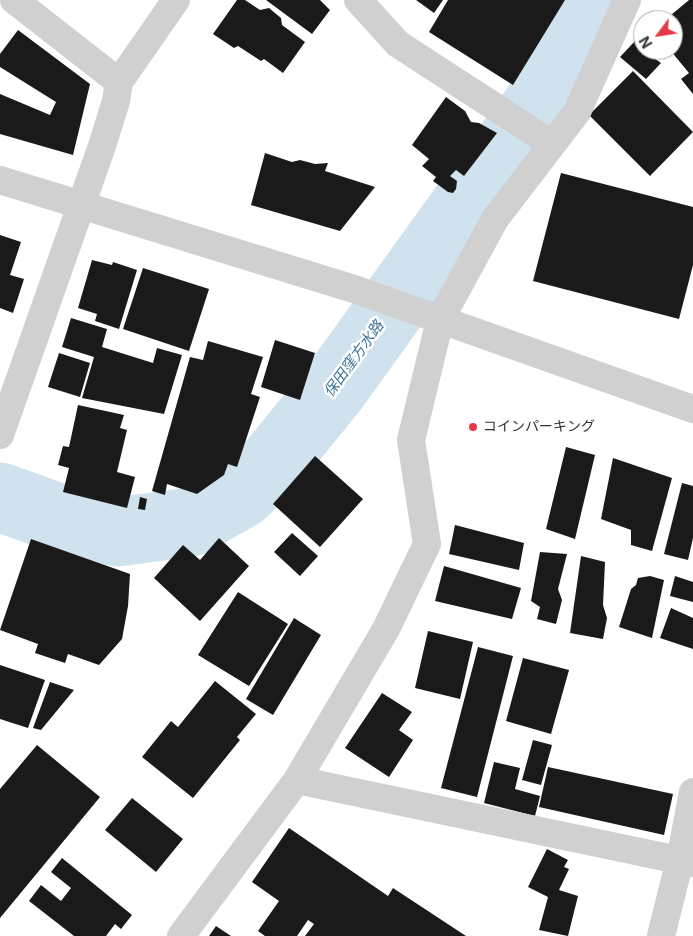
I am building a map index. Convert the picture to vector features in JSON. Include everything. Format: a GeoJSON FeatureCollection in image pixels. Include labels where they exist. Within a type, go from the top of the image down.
{"type":"FeatureCollection","features":[{"type":"Feature","properties":{"kind":"street"},"geometry":{"type":"LineString","coordinates":[[14,0],[119,82]]}},
{"type":"Feature","properties":{"kind":"street"},"geometry":{"type":"LineString","coordinates":[[0,434],[81,206],[116,100],[119,82],[176,0]]}},
{"type":"Feature","properties":{"kind":"street"},"geometry":{"type":"LineString","coordinates":[[358,0],[398,44],[552,144]]}},
{"type":"Feature","properties":{"kind":"street"},"geometry":{"type":"LineString","coordinates":[[182,936],[297,780],[386,629],[427,544],[410,440],[440,320],[495,219],[577,112],[627,0]]}},
{"type":"Feature","properties":{"kind":"street"},"geometry":{"type":"LineString","coordinates":[[0,180],[354,289],[693,409]]}},
{"type":"Feature","properties":{"kind":"street"},"geometry":{"type":"LineString","coordinates":[[297,780],[686,862]]}},
{"type":"Feature","properties":{"kind":"street"},"geometry":{"type":"LineString","coordinates":[[661,936],[686,862],[693,792]]}},
{"type":"Feature","properties":{"kind":"building"},"geometry":{"type":"Polygon","coordinates":[[[237,0],[245,0],[260,10],[269,8],[281,18],[282,25],[305,42],[283,73],[264,59],[261,61],[238,46],[234,48],[213,34],[237,0]]]}},
{"type":"Feature","properties":{"kind":"building"},"geometry":{"type":"Polygon","coordinates":[[[266,0],[320,0],[330,10],[312,34],[266,0]]]}},
{"type":"Feature","properties":{"kind":"building"},"geometry":{"type":"Polygon","coordinates":[[[416,0],[443,0],[434,13],[416,0]]]}},
{"type":"Feature","properties":{"kind":"building"},"geometry":{"type":"Polygon","coordinates":[[[448,0],[565,0],[513,85],[429,32],[448,0]]]}},
{"type":"Feature","properties":{"kind":"building"},"geometry":{"type":"Polygon","coordinates":[[[689,0],[693,0],[693,94],[681,79],[689,73],[678,60],[683,60],[683,10],[677,10],[689,0]]]}},
{"type":"Feature","properties":{"kind":"building"},"geometry":{"type":"Polygon","coordinates":[[[18,30],[90,84],[73,155],[0,134],[0,94],[50,115],[56,102],[0,67],[0,54],[18,30]]]}},
{"type":"Feature","properties":{"kind":"building"},"geometry":{"type":"Polygon","coordinates":[[[633,43],[633,60],[657,60],[661,63],[646,79],[620,57],[633,43]]]}},
{"type":"Feature","properties":{"kind":"building"},"geometry":{"type":"Polygon","coordinates":[[[633,71],[693,132],[650,176],[589,115],[633,71]]]}},
{"type":"Feature","properties":{"kind":"building"},"geometry":{"type":"Polygon","coordinates":[[[446,97],[465,111],[471,122],[479,123],[497,133],[464,176],[456,170],[450,176],[457,181],[456,189],[453,193],[448,192],[433,181],[436,177],[422,166],[429,159],[412,145],[446,97]]]}},
{"type":"Feature","properties":{"kind":"building"},"geometry":{"type":"Polygon","coordinates":[[[265,153],[292,162],[300,160],[315,164],[328,163],[325,171],[375,187],[340,231],[251,205],[265,153]]]}},
{"type":"Feature","properties":{"kind":"building"},"geometry":{"type":"Polygon","coordinates":[[[561,173],[693,207],[693,265],[679,319],[533,281],[561,173]]]}},
{"type":"Feature","properties":{"kind":"building"},"geometry":{"type":"Polygon","coordinates":[[[0,235],[21,242],[10,275],[24,279],[13,313],[0,308],[0,235]]]}},
{"type":"Feature","properties":{"kind":"building"},"geometry":{"type":"Polygon","coordinates":[[[92,260],[112,265],[113,262],[137,270],[119,329],[95,321],[97,314],[78,308],[92,260]]]}},
{"type":"Feature","properties":{"kind":"building"},"geometry":{"type":"Polygon","coordinates":[[[143,268],[209,289],[189,351],[123,329],[143,268]]]}},
{"type":"Feature","properties":{"kind":"building"},"geometry":{"type":"Polygon","coordinates":[[[71,318],[107,329],[102,347],[153,363],[157,348],[182,355],[164,414],[82,398],[94,357],[62,347],[71,318]]]}},
{"type":"Feature","properties":{"kind":"building"},"geometry":{"type":"Polygon","coordinates":[[[275,340],[315,353],[300,400],[261,387],[275,340]]]}},
{"type":"Feature","properties":{"kind":"building"},"geometry":{"type":"Polygon","coordinates":[[[208,341],[263,357],[251,394],[260,397],[237,467],[228,464],[224,475],[197,494],[167,484],[165,495],[152,491],[190,357],[203,360],[208,341]]]}},
{"type":"Feature","properties":{"kind":"building"},"geometry":{"type":"Polygon","coordinates":[[[59,353],[90,363],[80,397],[48,387],[59,353]]]}},
{"type":"Feature","properties":{"kind":"building"},"geometry":{"type":"Polygon","coordinates":[[[78,405],[124,415],[120,428],[127,430],[117,472],[135,477],[127,508],[63,492],[69,468],[58,465],[63,446],[69,447],[78,405]]]}},
{"type":"Feature","properties":{"kind":"building"},"geometry":{"type":"Polygon","coordinates":[[[566,447],[595,455],[575,539],[546,529],[566,447]]]}},
{"type":"Feature","properties":{"kind":"building"},"geometry":{"type":"Polygon","coordinates":[[[315,456],[363,499],[320,547],[273,504],[315,456]]]}},
{"type":"Feature","properties":{"kind":"building"},"geometry":{"type":"Polygon","coordinates":[[[613,458],[672,478],[652,551],[631,545],[631,530],[601,519],[613,458]]]}},
{"type":"Feature","properties":{"kind":"building"},"geometry":{"type":"Polygon","coordinates":[[[682,483],[693,486],[693,538],[688,560],[664,554],[682,483]]]}},
{"type":"Feature","properties":{"kind":"building"},"geometry":{"type":"Polygon","coordinates":[[[140,497],[147,499],[145,510],[138,509],[140,497]]]}},
{"type":"Feature","properties":{"kind":"building"},"geometry":{"type":"Polygon","coordinates":[[[455,525],[524,543],[519,570],[449,554],[455,525]]]}},
{"type":"Feature","properties":{"kind":"building"},"geometry":{"type":"Polygon","coordinates":[[[292,533],[318,556],[300,576],[274,552],[292,533]]]}},
{"type":"Feature","properties":{"kind":"building"},"geometry":{"type":"Polygon","coordinates":[[[219,538],[249,566],[200,621],[154,578],[183,545],[200,560],[219,538]]]}},
{"type":"Feature","properties":{"kind":"building"},"geometry":{"type":"Polygon","coordinates":[[[31,539],[130,574],[128,606],[122,639],[99,665],[68,654],[65,663],[35,653],[38,644],[0,630],[31,539]]]}},
{"type":"Feature","properties":{"kind":"building"},"geometry":{"type":"Polygon","coordinates":[[[540,552],[567,554],[558,589],[562,600],[556,624],[537,619],[540,607],[531,601],[540,552]]]}},
{"type":"Feature","properties":{"kind":"building"},"geometry":{"type":"Polygon","coordinates":[[[581,556],[605,562],[603,605],[607,618],[603,639],[570,633],[581,556]]]}},
{"type":"Feature","properties":{"kind":"building"},"geometry":{"type":"Polygon","coordinates":[[[444,566],[521,588],[512,619],[435,601],[444,566]]]}},
{"type":"Feature","properties":{"kind":"building"},"geometry":{"type":"Polygon","coordinates":[[[650,576],[664,580],[652,638],[619,627],[631,589],[636,585],[638,578],[650,576]]]}},
{"type":"Feature","properties":{"kind":"building"},"geometry":{"type":"Polygon","coordinates":[[[675,576],[693,582],[693,602],[670,596],[675,576]]]}},
{"type":"Feature","properties":{"kind":"building"},"geometry":{"type":"Polygon","coordinates":[[[238,592],[288,624],[249,686],[198,655],[238,592]]]}},
{"type":"Feature","properties":{"kind":"building"},"geometry":{"type":"Polygon","coordinates":[[[671,608],[693,618],[693,649],[660,638],[671,608]]]}},
{"type":"Feature","properties":{"kind":"building"},"geometry":{"type":"Polygon","coordinates":[[[294,618],[321,635],[273,715],[246,699],[294,618]]]}},
{"type":"Feature","properties":{"kind":"building"},"geometry":{"type":"Polygon","coordinates":[[[428,631],[473,642],[460,699],[415,688],[428,631]]]}},
{"type":"Feature","properties":{"kind":"building"},"geometry":{"type":"Polygon","coordinates":[[[478,647],[513,656],[477,797],[441,788],[478,647]]]}},
{"type":"Feature","properties":{"kind":"building"},"geometry":{"type":"Polygon","coordinates":[[[523,658],[569,670],[551,734],[506,721],[523,658]]]}},
{"type":"Feature","properties":{"kind":"building"},"geometry":{"type":"Polygon","coordinates":[[[0,665],[45,680],[28,728],[0,719],[0,665]]]}},
{"type":"Feature","properties":{"kind":"building"},"geometry":{"type":"Polygon","coordinates":[[[215,681],[256,714],[237,737],[240,740],[193,798],[142,757],[171,721],[178,727],[215,681]]]}},
{"type":"Feature","properties":{"kind":"building"},"geometry":{"type":"Polygon","coordinates":[[[50,682],[74,690],[41,730],[33,728],[50,682]]]}},
{"type":"Feature","properties":{"kind":"building"},"geometry":{"type":"Polygon","coordinates":[[[382,693],[412,712],[399,730],[413,740],[389,777],[345,748],[382,693]]]}},
{"type":"Feature","properties":{"kind":"building"},"geometry":{"type":"Polygon","coordinates":[[[533,740],[552,745],[541,785],[522,780],[533,740]]]}},
{"type":"Feature","properties":{"kind":"building"},"geometry":{"type":"Polygon","coordinates":[[[37,745],[100,797],[0,918],[0,789],[37,745]]]}},
{"type":"Feature","properties":{"kind":"building"},"geometry":{"type":"Polygon","coordinates":[[[494,762],[520,768],[515,789],[540,796],[535,816],[484,803],[494,762]]]}},
{"type":"Feature","properties":{"kind":"building"},"geometry":{"type":"Polygon","coordinates":[[[548,767],[673,794],[664,835],[539,807],[548,767]]]}},
{"type":"Feature","properties":{"kind":"building"},"geometry":{"type":"Polygon","coordinates":[[[132,798],[183,839],[156,872],[105,830],[132,798]]]}},
{"type":"Feature","properties":{"kind":"building"},"geometry":{"type":"Polygon","coordinates":[[[289,828],[388,896],[393,888],[466,936],[305,936],[314,924],[308,920],[297,936],[265,936],[258,931],[279,901],[252,882],[289,828]]]}},
{"type":"Feature","properties":{"kind":"building"},"geometry":{"type":"Polygon","coordinates":[[[547,849],[568,860],[564,867],[569,869],[559,890],[578,896],[568,936],[539,930],[548,897],[528,887],[547,849]]]}},
{"type":"Feature","properties":{"kind":"building"},"geometry":{"type":"Polygon","coordinates":[[[62,858],[132,915],[121,929],[115,924],[106,936],[74,936],[29,901],[41,885],[61,901],[71,888],[51,872],[62,858]]]}},
{"type":"Feature","properties":{"kind":"building"},"geometry":{"type":"Polygon","coordinates":[[[216,926],[231,936],[209,936],[216,926]]]}},
{"type":"Feature","properties":{"kind":"waterway","name":"保田窪方水路"},"geometry":{"type":"LineString","coordinates":[[0,497],[61,519],[117,532],[191,522],[241,494],[273,463],[333,389],[547,92],[589,0]]}},
{"type":"Feature","properties":{"kind":"place","name":"コインパーキング"},"geometry":{"type":"Point","coordinates":[473,427]}}]}
